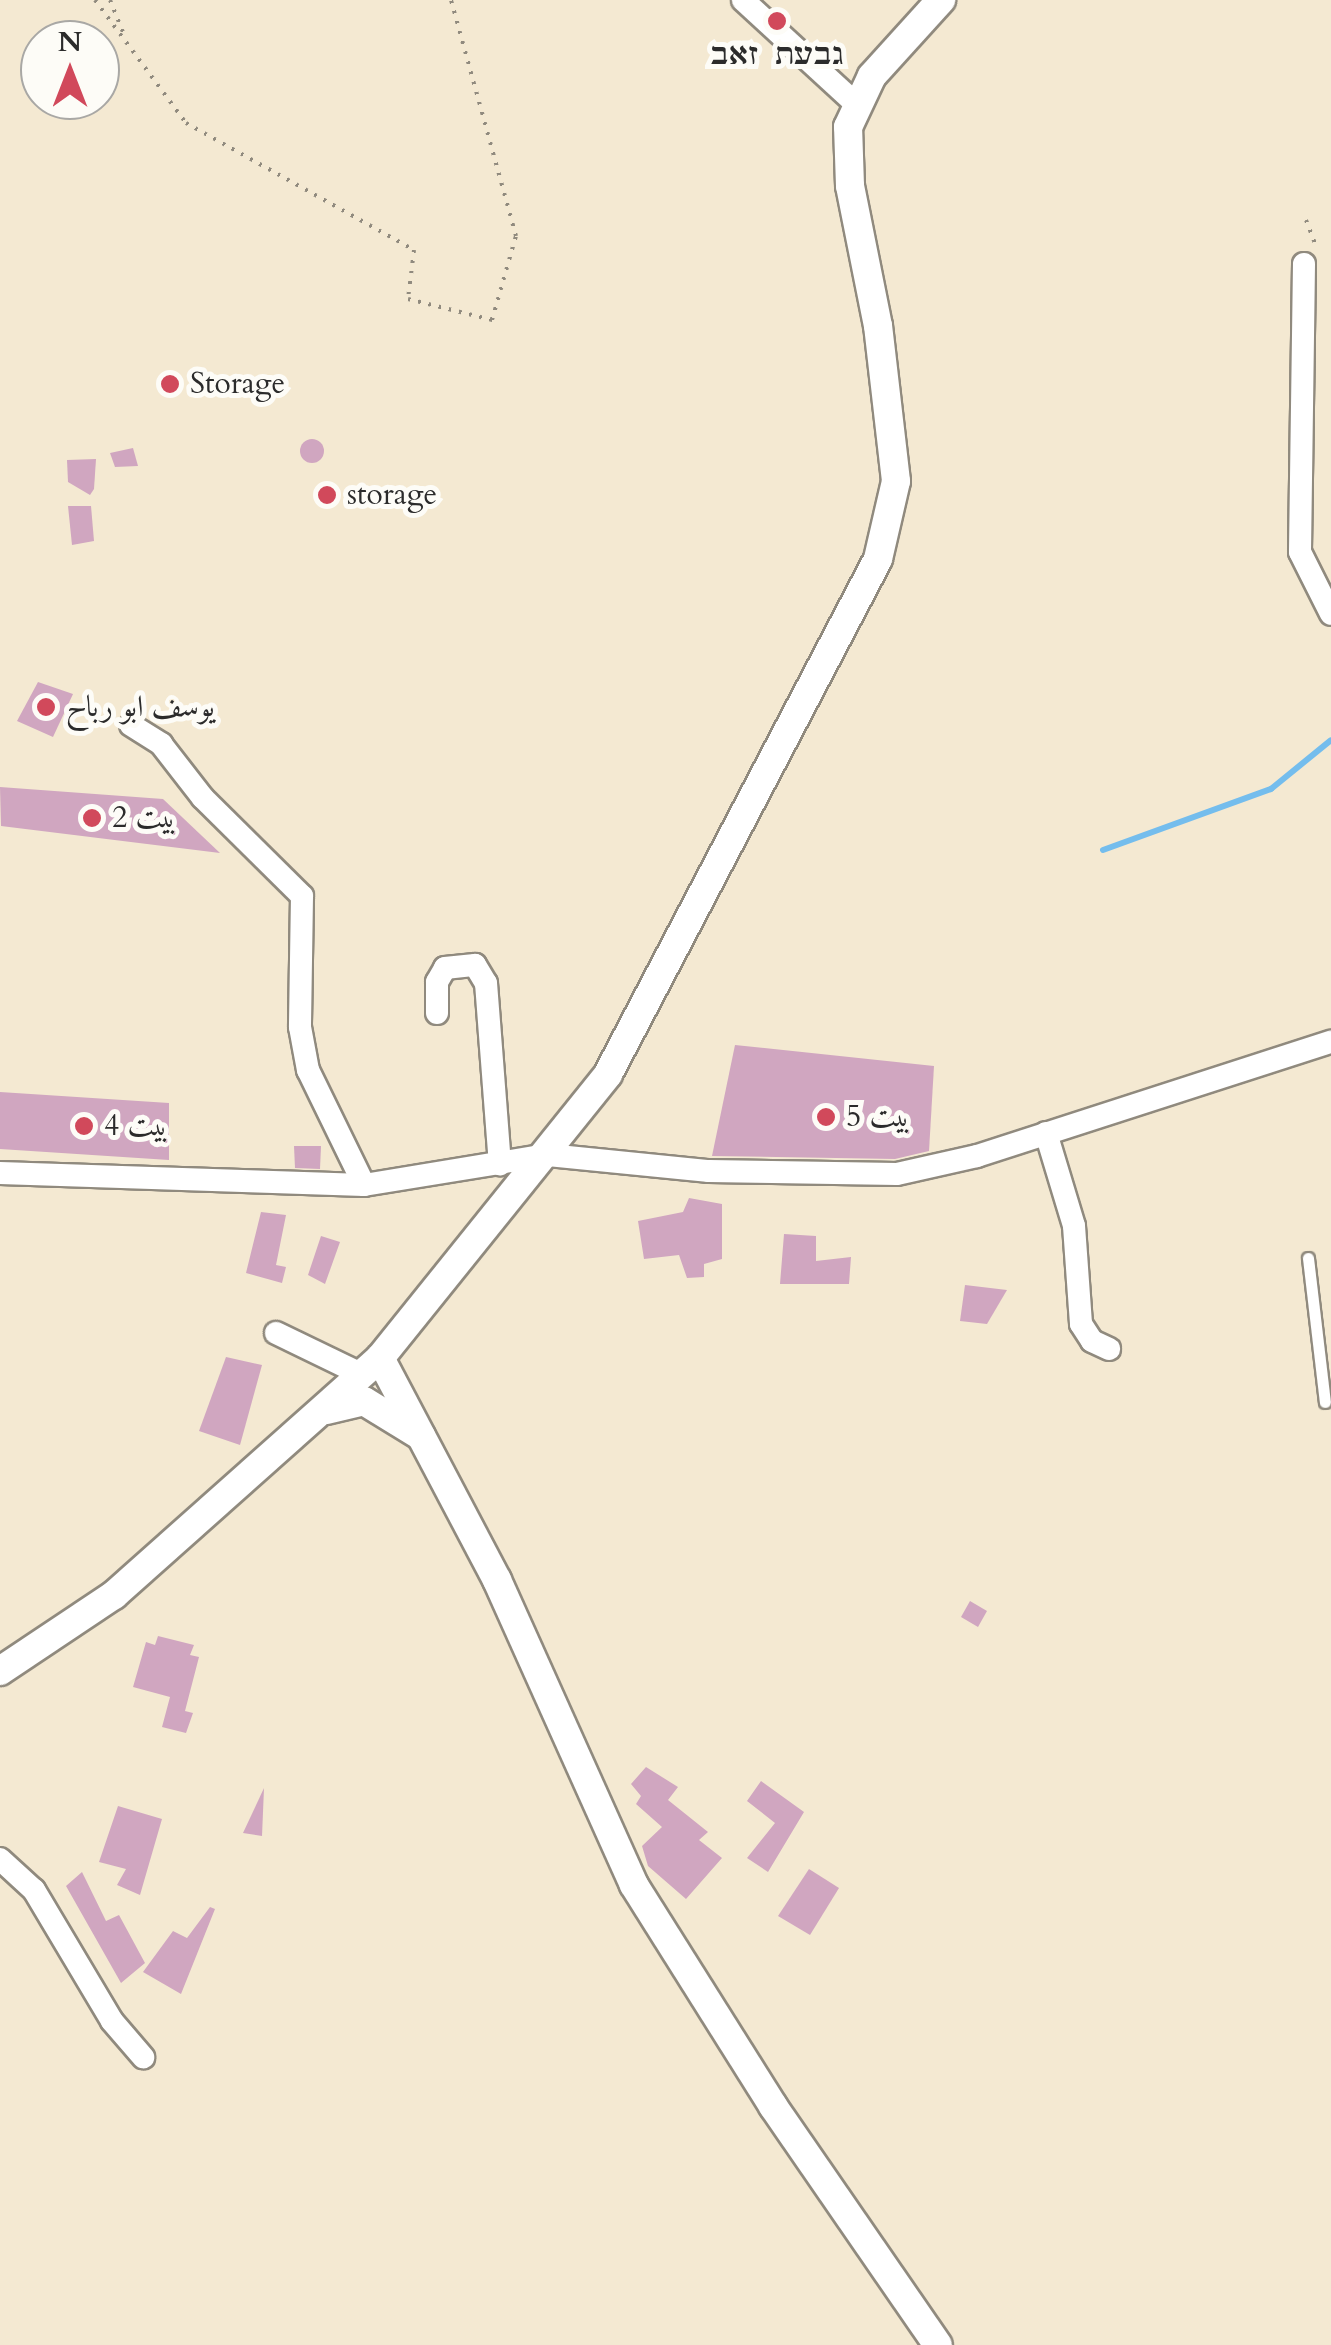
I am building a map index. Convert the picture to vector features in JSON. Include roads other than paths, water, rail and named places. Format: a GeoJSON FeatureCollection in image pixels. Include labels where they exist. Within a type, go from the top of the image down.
{"type":"FeatureCollection","features":[{"type":"Feature","properties":{"kind":"street"},"geometry":{"type":"LineString","coordinates":[[743,0],[855,103]]}},
{"type":"Feature","properties":{"kind":"street"},"geometry":{"type":"LineString","coordinates":[[0,1672],[114,1595],[372,1366],[548,1155],[635,1027],[878,559],[896,482],[878,326],[850,186],[848,127],[855,103],[941,0]]}},
{"type":"Feature","properties":{"kind":"street"},"geometry":{"type":"LineString","coordinates":[[1304,264],[1299,533],[1304,568],[1331,614]]}},
{"type":"Feature","properties":{"kind":"street"},"geometry":{"type":"LineString","coordinates":[[131,725],[161,744],[203,798],[302,896],[300,1026],[308,1070],[364,1186]]}},
{"type":"Feature","properties":{"kind":"street"},"geometry":{"type":"LineString","coordinates":[[436,1012],[436,982],[445,968],[475,965],[486,983],[500,1164]]}},
{"type":"Feature","properties":{"kind":"street"},"geometry":{"type":"LineString","coordinates":[[0,1173],[364,1186],[548,1155],[709,1171],[897,1174],[1046,1133],[1331,1042]]}},
{"type":"Feature","properties":{"kind":"street"},"geometry":{"type":"LineString","coordinates":[[1046,1133],[1074,1226],[1080,1324],[1092,1341],[1109,1349]]}},
{"type":"Feature","properties":{"kind":"street"},"geometry":{"type":"LineString","coordinates":[[276,1334],[372,1366],[433,1450],[634,1885],[772,2106],[938,2345]]}},
{"type":"Feature","properties":{"kind":"street"},"geometry":{"type":"LineString","coordinates":[[324,1411],[364,1402],[412,1427],[433,1450]]}},
{"type":"Feature","properties":{"kind":"street"},"geometry":{"type":"LineString","coordinates":[[0,1858],[34,1890],[112,2021],[143,2057]]}},
{"type":"Feature","properties":{"kind":"lane"},"geometry":{"type":"LineString","coordinates":[[1308,1258],[1325,1402]]}},
{"type":"Feature","properties":{"kind":"lane"},"geometry":{"type":"LineString","coordinates":[[1317,1334],[1331,1332]]}},
{"type":"Feature","properties":{"kind":"waterway"},"geometry":{"type":"LineString","coordinates":[[1103,850],[1271,789],[1331,740]]}},
{"type":"Feature","properties":{"kind":"place","name":"גבעת זאב"},"geometry":{"type":"Point","coordinates":[777,21]}},
{"type":"Feature","properties":{"kind":"place","name":"Storage"},"geometry":{"type":"Point","coordinates":[170,384]}},
{"type":"Feature","properties":{"kind":"place","name":"storage"},"geometry":{"type":"Point","coordinates":[327,495]}},
{"type":"Feature","properties":{"kind":"place","name":"يوسف ابو رباح"},"geometry":{"type":"Point","coordinates":[46,707]}},
{"type":"Feature","properties":{"kind":"place","name":"بيت 2"},"geometry":{"type":"Point","coordinates":[92,818]}},
{"type":"Feature","properties":{"kind":"place","name":"بيت 5"},"geometry":{"type":"Point","coordinates":[826,1117]}},
{"type":"Feature","properties":{"kind":"place","name":"بيت 4"},"geometry":{"type":"Point","coordinates":[84,1126]}}]}
